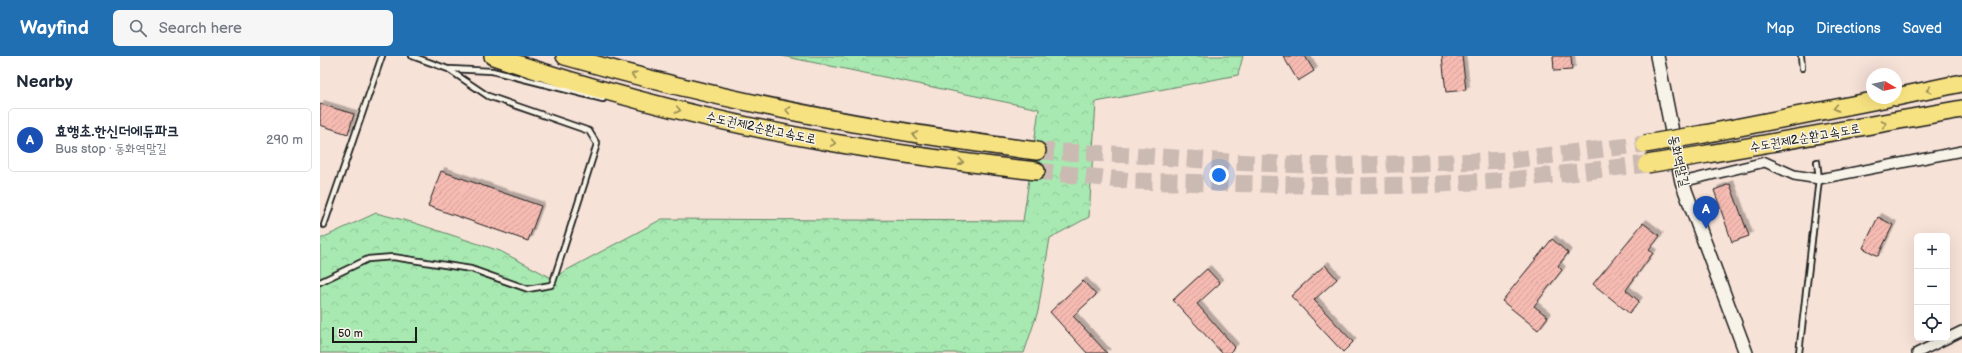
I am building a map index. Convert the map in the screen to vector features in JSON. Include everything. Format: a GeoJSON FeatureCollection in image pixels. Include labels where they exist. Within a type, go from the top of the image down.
{"type":"FeatureCollection","features":[{"type":"Feature","properties":{"kind":"highway","name":"수도권제2순환고속도로"},"geometry":{"type":"LineString","coordinates":[[493,56],[543,73],[654,104],[754,128],[903,154],[1036,171]]}},
{"type":"Feature","properties":{"kind":"highway","name":"수도권제2순환고속도로"},"geometry":{"type":"LineString","coordinates":[[565,56],[682,87],[782,109],[914,134],[1037,151]]}},
{"type":"Feature","properties":{"kind":"highway"},"geometry":{"type":"LineString","coordinates":[[1902,95],[1962,84]]}},
{"type":"Feature","properties":{"kind":"highway","name":"수도권제2순환고속도로"},"geometry":{"type":"LineString","coordinates":[[1645,144],[1866,102]]}},
{"type":"Feature","properties":{"kind":"highway","name":"수도권제2순환고속도로"},"geometry":{"type":"LineString","coordinates":[[1647,164],[1962,109]]}},
{"type":"Feature","properties":{"kind":"street","name":"동화역말길"},"geometry":{"type":"LineString","coordinates":[[1657,56],[1682,182],[1746,353]]}},
{"type":"Feature","properties":{"kind":"street"},"geometry":{"type":"LineString","coordinates":[[1682,182],[1765,162],[1794,175],[1819,179],[1962,151]]}},
{"type":"Feature","properties":{"kind":"street"},"geometry":{"type":"LineString","coordinates":[[1917,353],[1962,331]]}},
{"type":"Feature","properties":{"kind":"lane"},"geometry":{"type":"LineString","coordinates":[[324,225],[382,56]]}},
{"type":"Feature","properties":{"kind":"lane"},"geometry":{"type":"LineString","coordinates":[[320,282],[368,259],[393,257],[471,269],[528,289],[551,285],[553,282],[597,144],[589,131],[488,96],[448,69],[412,56]]}},
{"type":"Feature","properties":{"kind":"lane"},"geometry":{"type":"LineString","coordinates":[[1801,56],[1802,68]]}},
{"type":"Feature","properties":{"kind":"lane"},"geometry":{"type":"LineString","coordinates":[[448,69],[492,71],[608,100]]}},
{"type":"Feature","properties":{"kind":"lane"},"geometry":{"type":"LineString","coordinates":[[623,102],[654,104]]}},
{"type":"Feature","properties":{"kind":"lane"},"geometry":{"type":"LineString","coordinates":[[1799,353],[1819,179],[1817,162]]}},
{"type":"Feature","properties":{"kind":"green space"},"geometry":{"type":"Polygon","coordinates":[[[782,56],[1243,56],[1238,75],[1096,102],[1089,217],[1050,238],[1038,311],[1024,353],[320,353],[320,239],[376,213],[415,223],[500,251],[552,278],[662,219],[1023,221],[1039,109],[782,56]]]}},
{"type":"Feature","properties":{"kind":"building"},"geometry":{"type":"Polygon","coordinates":[[[1283,56],[1305,56],[1314,71],[1298,81],[1283,56]]]}},
{"type":"Feature","properties":{"kind":"building"},"geometry":{"type":"Polygon","coordinates":[[[1442,56],[1462,56],[1466,90],[1446,92],[1442,56]]]}},
{"type":"Feature","properties":{"kind":"building"},"geometry":{"type":"Polygon","coordinates":[[[1553,56],[1571,56],[1572,70],[1554,71],[1553,56]]]}},
{"type":"Feature","properties":{"kind":"building"},"geometry":{"type":"Polygon","coordinates":[[[320,104],[354,114],[348,134],[320,125],[320,104]]]}},
{"type":"Feature","properties":{"kind":"building"},"geometry":{"type":"Polygon","coordinates":[[[441,171],[541,206],[528,241],[428,206],[441,171]]]}},
{"type":"Feature","properties":{"kind":"building"},"geometry":{"type":"Polygon","coordinates":[[[1730,184],[1749,236],[1732,242],[1714,190],[1730,184]]]}},
{"type":"Feature","properties":{"kind":"building"},"geometry":{"type":"Polygon","coordinates":[[[1878,217],[1893,225],[1878,256],[1863,248],[1878,217]]]}},
{"type":"Feature","properties":{"kind":"building"},"geometry":{"type":"Polygon","coordinates":[[[1643,223],[1660,236],[1649,250],[1653,253],[1626,290],[1639,301],[1629,313],[1593,284],[1643,223]]]}},
{"type":"Feature","properties":{"kind":"building"},"geometry":{"type":"Polygon","coordinates":[[[1552,239],[1568,253],[1558,266],[1562,270],[1534,306],[1548,317],[1538,330],[1502,301],[1552,239]]]}},
{"type":"Feature","properties":{"kind":"building"},"geometry":{"type":"Polygon","coordinates":[[[1325,265],[1337,279],[1314,300],[1353,342],[1343,352],[1291,296],[1325,265]]]}},
{"type":"Feature","properties":{"kind":"building"},"geometry":{"type":"Polygon","coordinates":[[[1207,269],[1220,283],[1197,304],[1235,347],[1229,353],[1222,353],[1173,300],[1207,269]]]}},
{"type":"Feature","properties":{"kind":"building"},"geometry":{"type":"Polygon","coordinates":[[[1083,281],[1096,295],[1073,316],[1107,353],[1087,353],[1050,312],[1083,281]]]}},
{"type":"Feature","properties":{"kind":"tunnel"},"geometry":{"type":"LineString","coordinates":[[1037,151],[1135,155],[1230,162],[1334,166],[1511,160],[1645,144]]}},
{"type":"Feature","properties":{"kind":"tunnel"},"geometry":{"type":"LineString","coordinates":[[1036,171],[1133,181],[1344,186],[1422,185],[1510,180],[1647,164]]}},
{"type":"Feature","properties":{"kind":"place","name":"효행초.한신더에듀파크"},"geometry":{"type":"Point","coordinates":[1706,229]}}]}
